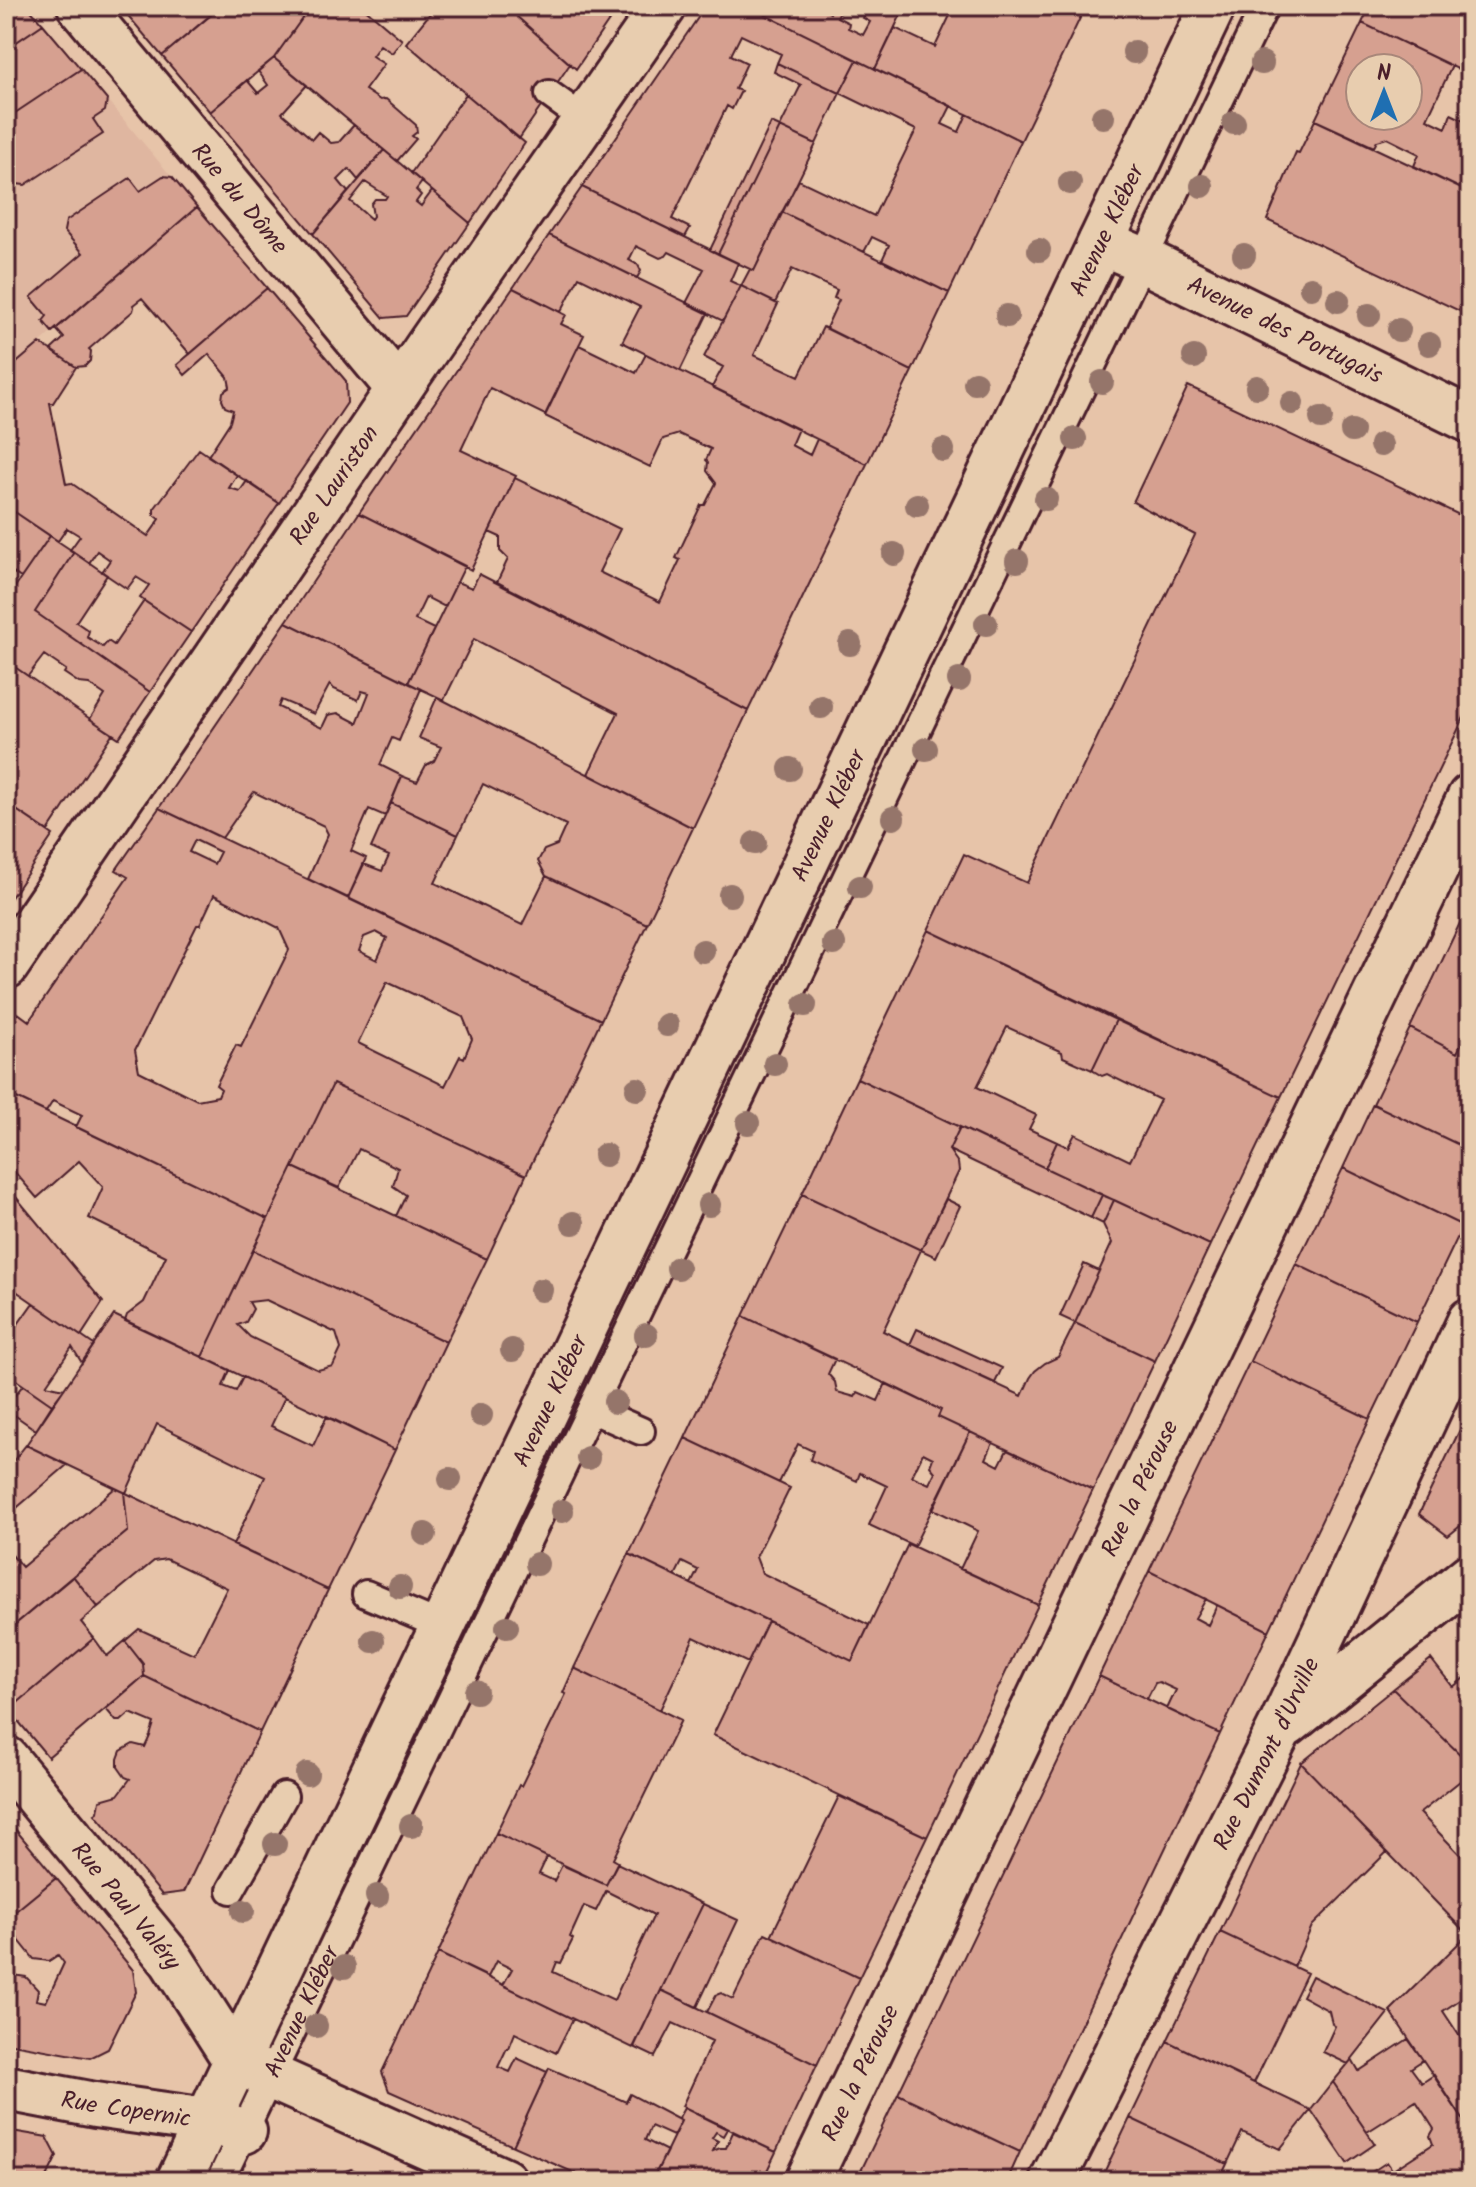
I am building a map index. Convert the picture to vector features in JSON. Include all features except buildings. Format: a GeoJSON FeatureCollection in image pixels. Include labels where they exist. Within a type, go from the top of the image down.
{"type":"FeatureCollection","features":[{"type":"Feature","properties":{"kind":"street","name":"Rue du Dôme"},"geometry":{"type":"LineString","coordinates":[[80,6],[399,389]]}},
{"type":"Feature","properties":{"kind":"street","name":"Rue Lauriston"},"geometry":{"type":"LineString","coordinates":[[6,966],[664,6]]}},
{"type":"Feature","properties":{"kind":"street","name":"Avenue Kléber"},"geometry":{"type":"LineString","coordinates":[[179,2181],[226,2126],[254,2069],[442,1626],[1213,6]]}},
{"type":"Feature","properties":{"kind":"street","name":"Avenue des Portugais"},"geometry":{"type":"LineString","coordinates":[[1101,242],[1470,420]]}},
{"type":"Feature","properties":{"kind":"street","name":"Rue la Pérouse"},"geometry":{"type":"LineString","coordinates":[[808,2181],[1470,797]]}},
{"type":"Feature","properties":{"kind":"street","name":"Rue Dumont d'Urville"},"geometry":{"type":"LineString","coordinates":[[1052,2181],[1279,1730],[1470,1321]]}},
{"type":"Feature","properties":{"kind":"street"},"geometry":{"type":"LineString","coordinates":[[1279,1730],[1470,1576]]}},
{"type":"Feature","properties":{"kind":"street","name":"Rue Paul Valéry"},"geometry":{"type":"LineString","coordinates":[[6,1759],[172,1961],[254,2069]]}},
{"type":"Feature","properties":{"kind":"street"},"geometry":{"type":"LineString","coordinates":[[254,2069],[504,2181]]}},
{"type":"Feature","properties":{"kind":"street","name":"Rue Copernic"},"geometry":{"type":"LineString","coordinates":[[6,2088],[226,2126]]}},
{"type":"Feature","properties":{"kind":"lane","name":"Avenue Kléber"},"geometry":{"type":"LineString","coordinates":[[254,2069],[591,1409],[1265,6]]}},
{"type":"Feature","properties":{"kind":"lane"},"geometry":{"type":"LineString","coordinates":[[549,94],[585,120]]}},
{"type":"Feature","properties":{"kind":"lane","name":"Avenue Kléber"},"geometry":{"type":"LineString","coordinates":[[591,1409],[641,1431]]}},
{"type":"Feature","properties":{"kind":"lane"},"geometry":{"type":"LineString","coordinates":[[366,1594],[442,1626]]}},
{"type":"Feature","properties":{"kind":"lane"},"geometry":{"type":"LineString","coordinates":[[231,1890],[284,1796]]}},
{"type":"Feature","properties":{"kind":"lane","name":"Avenue Kléber"},"geometry":{"type":"LineString","coordinates":[[220,2181],[226,2126]]}},
{"type":"Feature","properties":{"kind":"shaded area"},"geometry":{"type":"Polygon","coordinates":[[[81,69],[197,207],[6,372],[6,119],[81,69]]]}}]}
